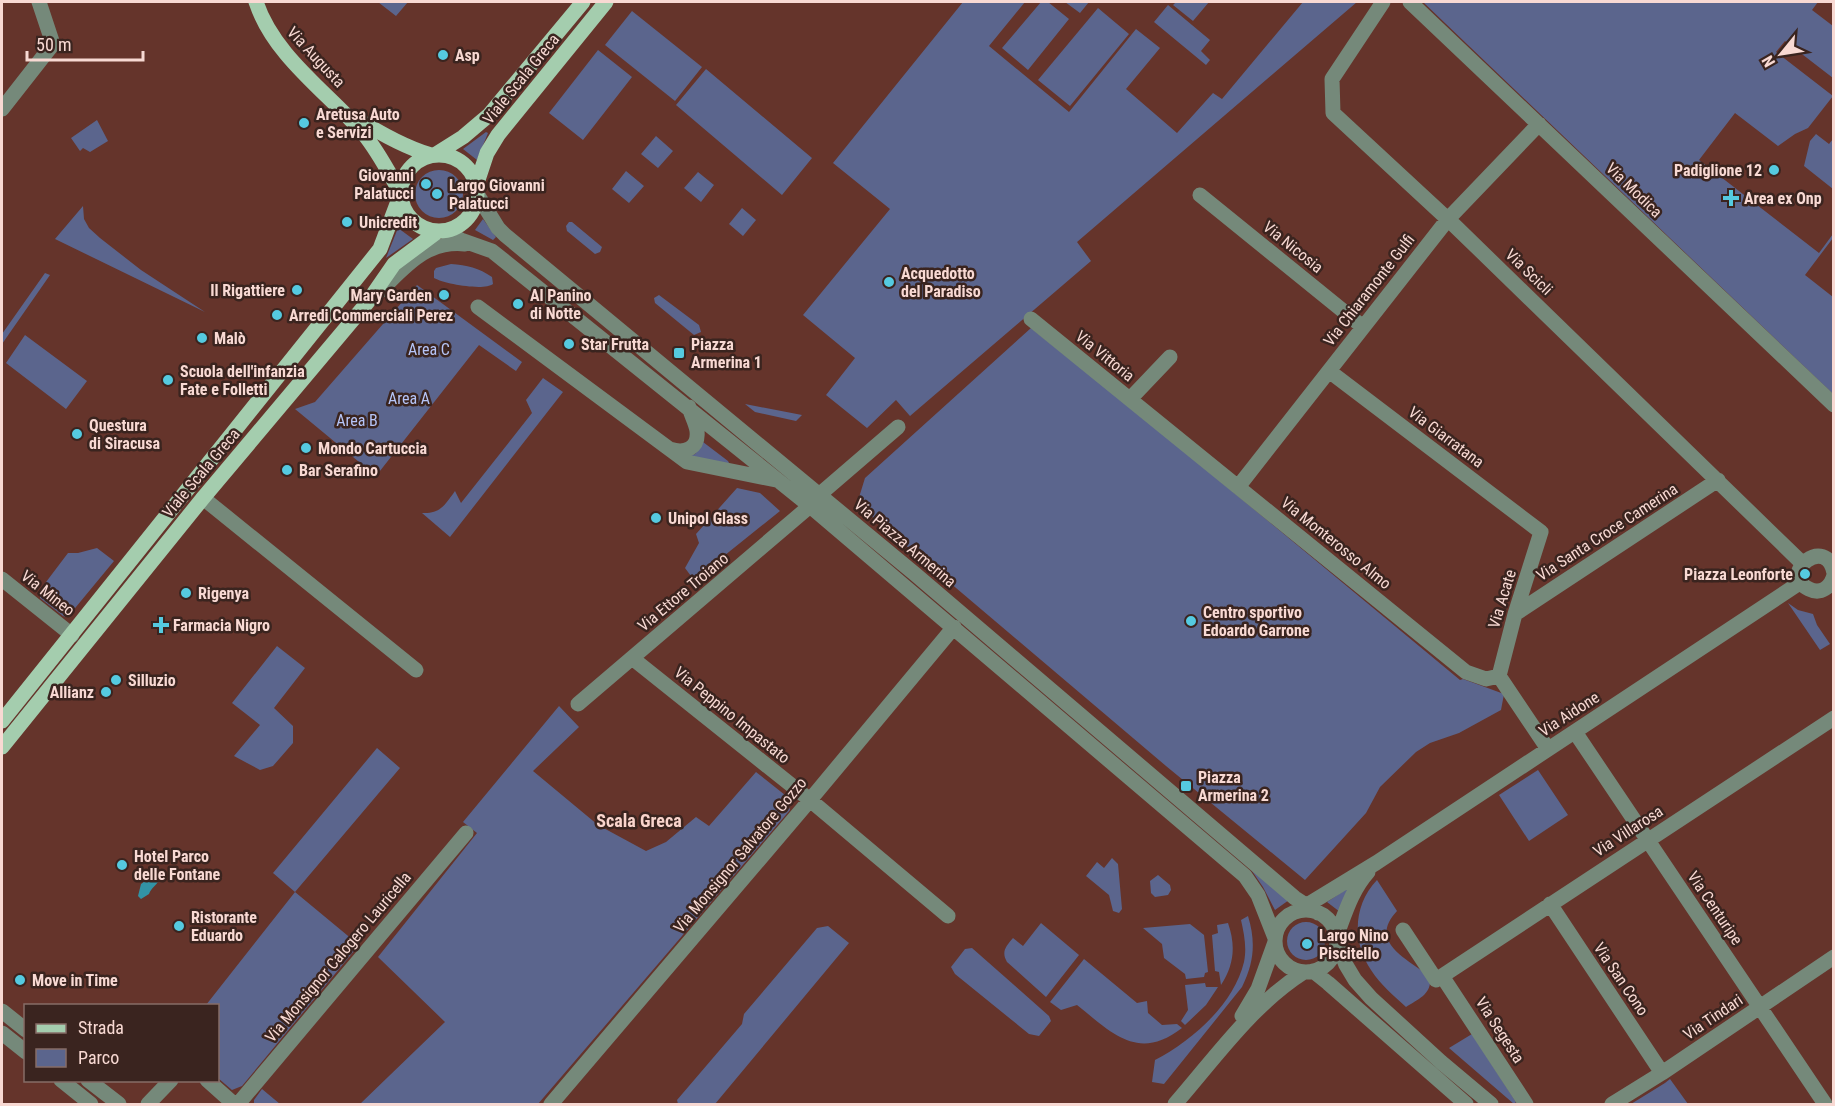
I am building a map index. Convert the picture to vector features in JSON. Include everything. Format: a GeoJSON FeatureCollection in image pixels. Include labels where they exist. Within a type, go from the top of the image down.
{"type":"FeatureCollection","features":[{"type":"Feature","properties":{"kind":"main road","name":"Via Augusta"},"geometry":{"type":"LineString","coordinates":[[256,2],[269,32],[336,105]]}},
{"type":"Feature","properties":{"kind":"main road","name":"Viale Scala Greca"},"geometry":{"type":"LineString","coordinates":[[434,154],[463,138],[489,115],[583,2]]}},
{"type":"Feature","properties":{"kind":"main road","name":"Viale Scala Greca"},"geometry":{"type":"LineString","coordinates":[[477,190],[487,153],[498,135],[606,2]]}},
{"type":"Feature","properties":{"kind":"main road"},"geometry":{"type":"LineString","coordinates":[[336,105],[381,134],[411,148],[454,158],[469,169],[477,190],[474,209],[464,222],[451,230],[440,231],[419,226],[412,221],[402,206],[401,183],[409,168],[416,162],[434,154]]}},
{"type":"Feature","properties":{"kind":"main road"},"geometry":{"type":"LineString","coordinates":[[336,105],[381,157],[400,194]]}},
{"type":"Feature","properties":{"kind":"main road","name":"Viale Scala Greca"},"geometry":{"type":"LineString","coordinates":[[2,722],[380,249],[400,194]]}},
{"type":"Feature","properties":{"kind":"main road","name":"Viale Scala Greca"},"geometry":{"type":"LineString","coordinates":[[2,747],[202,498],[367,303],[394,264],[440,231]]}},
{"type":"Feature","properties":{"kind":"street"},"geometry":{"type":"LineString","coordinates":[[2,109],[53,44],[39,2]]}},
{"type":"Feature","properties":{"kind":"street","name":"Via Scicli"},"geometry":{"type":"LineString","coordinates":[[1383,2],[1332,79],[1333,113],[1448,219],[1802,563]]}},
{"type":"Feature","properties":{"kind":"street","name":"Via Modica"},"geometry":{"type":"LineString","coordinates":[[1410,2],[1833,405]]}},
{"type":"Feature","properties":{"kind":"street","name":"Via Chiaramonte Gulfi"},"geometry":{"type":"LineString","coordinates":[[1238,487],[1448,219],[1539,124]]}},
{"type":"Feature","properties":{"kind":"street","name":"Via Piazza Armerina"},"geometry":{"type":"LineString","coordinates":[[477,190],[498,228],[505,235],[815,501],[954,627],[1245,876],[1258,895],[1275,940]]}},
{"type":"Feature","properties":{"kind":"street","name":"Via Nicosia"},"geometry":{"type":"LineString","coordinates":[[1200,195],[1363,327]]}},
{"type":"Feature","properties":{"kind":"street","name":"Via Piazza Armerina"},"geometry":{"type":"LineString","coordinates":[[440,231],[492,251],[779,481],[815,501],[915,574],[1307,910]]}},
{"type":"Feature","properties":{"kind":"street"},"geometry":{"type":"LineString","coordinates":[[367,303],[410,261],[436,246],[453,243],[478,246]]}},
{"type":"Feature","properties":{"kind":"street"},"geometry":{"type":"LineString","coordinates":[[478,307],[687,462],[779,481]]}},
{"type":"Feature","properties":{"kind":"street","name":"Via Vittoria"},"geometry":{"type":"LineString","coordinates":[[1031,319],[1156,420]]}},
{"type":"Feature","properties":{"kind":"street"},"geometry":{"type":"LineString","coordinates":[[1130,399],[1170,357]]}},
{"type":"Feature","properties":{"kind":"street","name":"Via Giarratana"},"geometry":{"type":"LineString","coordinates":[[1329,371],[1541,532]]}},
{"type":"Feature","properties":{"kind":"street"},"geometry":{"type":"LineString","coordinates":[[665,447],[685,452],[692,448],[697,431],[689,407]]}},
{"type":"Feature","properties":{"kind":"street","name":"Via Monterosso Almo"},"geometry":{"type":"LineString","coordinates":[[1156,420],[1466,672],[1486,679],[1499,676]]}},
{"type":"Feature","properties":{"kind":"street","name":"Via Ettore Troiano"},"geometry":{"type":"LineString","coordinates":[[578,704],[898,427]]}},
{"type":"Feature","properties":{"kind":"street","name":"Via Santa Croce Camerina"},"geometry":{"type":"LineString","coordinates":[[1515,614],[1718,480]]}},
{"type":"Feature","properties":{"kind":"street"},"geometry":{"type":"LineString","coordinates":[[202,498],[416,670]]}},
{"type":"Feature","properties":{"kind":"street","name":"Via Acate"},"geometry":{"type":"LineString","coordinates":[[1499,676],[1515,614],[1541,532]]}},
{"type":"Feature","properties":{"kind":"street"},"geometry":{"type":"LineString","coordinates":[[1816,556],[1827,560],[1832,576],[1816,591],[1805,587],[1799,573],[1802,563],[1816,556]]}},
{"type":"Feature","properties":{"kind":"street","name":"Via Mineo"},"geometry":{"type":"LineString","coordinates":[[2,579],[72,635]]}},
{"type":"Feature","properties":{"kind":"street","name":"Via Aidone"},"geometry":{"type":"LineString","coordinates":[[1376,863],[1801,582]]}},
{"type":"Feature","properties":{"kind":"street","name":"Via Monsignor Salvatore Gozzo"},"geometry":{"type":"LineString","coordinates":[[551,1104],[810,801],[954,627]]}},
{"type":"Feature","properties":{"kind":"street","name":"Via Peppino Impastato"},"geometry":{"type":"LineString","coordinates":[[632,658],[810,801],[948,916]]}},
{"type":"Feature","properties":{"kind":"street"},"geometry":{"type":"LineString","coordinates":[[1499,676],[1548,749]]}},
{"type":"Feature","properties":{"kind":"street","name":"Via Villarosa"},"geometry":{"type":"LineString","coordinates":[[1442,976],[1833,718]]}},
{"type":"Feature","properties":{"kind":"street","name":"Via Centuripe"},"geometry":{"type":"LineString","coordinates":[[1575,732],[1825,1104]]}},
{"type":"Feature","properties":{"kind":"street","name":"Via Monsignor Calogero Lauricella"},"geometry":{"type":"LineString","coordinates":[[236,1104],[466,833]]}},
{"type":"Feature","properties":{"kind":"street"},"geometry":{"type":"LineString","coordinates":[[1232,1036],[1258,989],[1280,924],[1290,914],[1307,910],[1376,863]]}},
{"type":"Feature","properties":{"kind":"street"},"geometry":{"type":"LineString","coordinates":[[1175,1104],[1232,1036],[1271,995],[1308,972],[1322,967],[1330,960],[1335,951],[1343,916],[1359,882],[1376,863]]}},
{"type":"Feature","properties":{"kind":"street","name":"Via San Cono"},"geometry":{"type":"LineString","coordinates":[[1550,904],[1662,1073]]}},
{"type":"Feature","properties":{"kind":"street"},"geometry":{"type":"LineString","coordinates":[[1307,910],[1331,922],[1346,966],[1371,998],[1491,1104]]}},
{"type":"Feature","properties":{"kind":"street","name":"Via Segesta"},"geometry":{"type":"LineString","coordinates":[[1403,930],[1436,980],[1442,976],[1526,1104]]}},
{"type":"Feature","properties":{"kind":"street"},"geometry":{"type":"LineString","coordinates":[[1275,940],[1279,957],[1284,963],[1297,970],[1308,972],[1337,990],[1466,1104]]}},
{"type":"Feature","properties":{"kind":"street","name":"Via Tindari"},"geometry":{"type":"LineString","coordinates":[[1612,1104],[1662,1073],[1833,957]]}},
{"type":"Feature","properties":{"kind":"street"},"geometry":{"type":"LineString","coordinates":[[13,1021],[2,1034],[24,1050]]}},
{"type":"Feature","properties":{"kind":"street"},"geometry":{"type":"LineString","coordinates":[[64,1082],[91,1104]]}},
{"type":"Feature","properties":{"kind":"street"},"geometry":{"type":"LineString","coordinates":[[90,1082],[118,1104]]}},
{"type":"Feature","properties":{"kind":"street"},"geometry":{"type":"LineString","coordinates":[[148,1104],[169,1082]]}},
{"type":"Feature","properties":{"kind":"street"},"geometry":{"type":"LineString","coordinates":[[209,1082],[236,1104]]}},
{"type":"Feature","properties":{"kind":"green space"},"geometry":{"type":"Polygon","coordinates":[[[378,2],[408,2],[396,16],[378,2]]]}},
{"type":"Feature","properties":{"kind":"green space"},"geometry":{"type":"Polygon","coordinates":[[[963,2],[1025,2],[989,46],[1069,112],[1136,29],[1160,48],[1126,89],[1177,133],[1213,93],[1222,99],[1303,2],[1357,2],[1077,242],[1091,261],[910,416],[896,400],[867,428],[826,395],[855,358],[803,315],[890,209],[833,163],[963,2]]]}},
{"type":"Feature","properties":{"kind":"green space"},"geometry":{"type":"Polygon","coordinates":[[[1041,2],[1048,2],[1069,19],[1028,70],[1002,48],[1041,2]]]}},
{"type":"Feature","properties":{"kind":"green space"},"geometry":{"type":"Polygon","coordinates":[[[1065,2],[1089,2],[1080,13],[1065,2]]]}},
{"type":"Feature","properties":{"kind":"green space"},"geometry":{"type":"Polygon","coordinates":[[[1176,2],[1209,2],[1193,21],[1173,5],[1176,2]]]}},
{"type":"Feature","properties":{"kind":"green space","name":"Area ex Onp"},"geometry":{"type":"Polygon","coordinates":[[[1423,2],[1818,2],[1812,10],[1833,26],[1833,78],[1785,41],[1776,52],[1833,96],[1808,128],[1778,146],[1735,113],[1699,160],[1819,253],[1833,234],[1833,238],[1805,275],[1833,297],[1833,394],[1423,2]]]}},
{"type":"Feature","properties":{"kind":"green space"},"geometry":{"type":"Polygon","coordinates":[[[1168,5],[1210,40],[1201,51],[1210,60],[1206,65],[1154,22],[1168,5]]]}},
{"type":"Feature","properties":{"kind":"green space"},"geometry":{"type":"Polygon","coordinates":[[[1098,8],[1129,34],[1070,106],[1038,80],[1098,8]]]}},
{"type":"Feature","properties":{"kind":"green space"},"geometry":{"type":"Polygon","coordinates":[[[632,11],[702,67],[675,101],[605,45],[632,11]]]}},
{"type":"Feature","properties":{"kind":"green space"},"geometry":{"type":"Polygon","coordinates":[[[598,50],[632,77],[583,140],[549,113],[598,50]]]}},
{"type":"Feature","properties":{"kind":"green space"},"geometry":{"type":"Polygon","coordinates":[[[706,69],[812,158],[782,195],[676,105],[706,69]]]}},
{"type":"Feature","properties":{"kind":"green space"},"geometry":{"type":"Polygon","coordinates":[[[97,120],[108,141],[90,152],[83,148],[80,151],[71,138],[97,120]]]}},
{"type":"Feature","properties":{"kind":"green space"},"geometry":{"type":"Polygon","coordinates":[[[486,132],[488,133],[477,160],[463,149],[486,132]]]}},
{"type":"Feature","properties":{"kind":"green space"},"geometry":{"type":"Polygon","coordinates":[[[1816,134],[1829,144],[1833,139],[1833,189],[1804,166],[1810,141],[1816,134]]]}},
{"type":"Feature","properties":{"kind":"green space"},"geometry":{"type":"Polygon","coordinates":[[[656,136],[673,151],[658,168],[641,154],[656,136]]]}},
{"type":"Feature","properties":{"kind":"green space"},"geometry":{"type":"Polygon","coordinates":[[[439,170],[456,177],[463,194],[456,211],[439,218],[422,211],[415,194],[422,177],[439,170]]]}},
{"type":"Feature","properties":{"kind":"green space"},"geometry":{"type":"Polygon","coordinates":[[[626,171],[644,186],[629,203],[612,189],[626,171]]]}},
{"type":"Feature","properties":{"kind":"green space"},"geometry":{"type":"Polygon","coordinates":[[[698,172],[714,185],[701,202],[684,188],[698,172]]]}},
{"type":"Feature","properties":{"kind":"green space"},"geometry":{"type":"Polygon","coordinates":[[[83,206],[84,219],[89,228],[100,238],[141,270],[205,312],[55,239],[83,206]]]}},
{"type":"Feature","properties":{"kind":"green space"},"geometry":{"type":"Polygon","coordinates":[[[742,208],[756,220],[743,236],[729,224],[742,208]]]}},
{"type":"Feature","properties":{"kind":"green space"},"geometry":{"type":"Polygon","coordinates":[[[483,219],[496,237],[493,240],[475,230],[483,219]]]}},
{"type":"Feature","properties":{"kind":"green space"},"geometry":{"type":"Polygon","coordinates":[[[572,222],[602,247],[600,252],[595,254],[567,231],[566,226],[572,222]]]}},
{"type":"Feature","properties":{"kind":"green space"},"geometry":{"type":"Polygon","coordinates":[[[398,228],[413,239],[386,258],[398,228]]]}},
{"type":"Feature","properties":{"kind":"green space"},"geometry":{"type":"Polygon","coordinates":[[[451,264],[482,271],[492,277],[493,284],[482,287],[464,286],[434,278],[436,268],[451,264]]]}},
{"type":"Feature","properties":{"kind":"green space"},"geometry":{"type":"Polygon","coordinates":[[[45,273],[50,275],[2,344],[2,334],[45,273]]]}},
{"type":"Feature","properties":{"kind":"green space"},"geometry":{"type":"Polygon","coordinates":[[[417,285],[522,362],[516,371],[479,345],[376,476],[295,409],[315,402],[417,285]]]}},
{"type":"Feature","properties":{"kind":"green space"},"geometry":{"type":"Polygon","coordinates":[[[659,295],[699,325],[701,332],[694,335],[655,303],[654,298],[659,295]]]}},
{"type":"Feature","properties":{"kind":"green space","name":"Centro sportivo Edoardo Garrone"},"geometry":{"type":"Polygon","coordinates":[[[1031,328],[1151,424],[1460,680],[1463,679],[1504,694],[1501,710],[1459,733],[1430,743],[1416,752],[1380,787],[1366,813],[1305,880],[1166,766],[857,504],[865,478],[1031,328]]]}},
{"type":"Feature","properties":{"kind":"green space"},"geometry":{"type":"Polygon","coordinates":[[[25,335],[87,381],[66,409],[6,363],[25,335]]]}},
{"type":"Feature","properties":{"kind":"green space"},"geometry":{"type":"Polygon","coordinates":[[[543,378],[563,392],[450,537],[422,513],[438,510],[455,491],[461,503],[532,413],[526,400],[543,378]]]}},
{"type":"Feature","properties":{"kind":"green space"},"geometry":{"type":"Polygon","coordinates":[[[745,404],[802,415],[796,421],[755,412],[745,404]]]}},
{"type":"Feature","properties":{"kind":"green space"},"geometry":{"type":"Polygon","coordinates":[[[703,442],[730,465],[687,457],[695,454],[703,442]]]}},
{"type":"Feature","properties":{"kind":"green space"},"geometry":{"type":"Polygon","coordinates":[[[737,488],[760,493],[780,511],[694,580],[685,568],[699,543],[696,534],[737,488]]]}},
{"type":"Feature","properties":{"kind":"green space"},"geometry":{"type":"Polygon","coordinates":[[[97,548],[114,561],[71,613],[66,617],[63,616],[40,598],[40,590],[68,553],[97,548]]]}},
{"type":"Feature","properties":{"kind":"green space"},"geometry":{"type":"Polygon","coordinates":[[[1788,603],[1798,610],[1813,614],[1817,625],[1830,644],[1820,650],[1788,603]]]}},
{"type":"Feature","properties":{"kind":"green space"},"geometry":{"type":"Polygon","coordinates":[[[277,646],[305,668],[274,708],[293,726],[293,743],[273,766],[260,770],[234,756],[260,725],[232,703],[277,646]]]}},
{"type":"Feature","properties":{"kind":"green space"},"geometry":{"type":"Polygon","coordinates":[[[559,706],[579,727],[533,771],[598,825],[646,851],[666,842],[696,817],[709,826],[756,772],[785,795],[790,810],[538,1104],[360,1104],[445,1022],[378,957],[477,833],[463,822],[559,706]]]}},
{"type":"Feature","properties":{"kind":"green space"},"geometry":{"type":"Polygon","coordinates":[[[377,748],[400,768],[295,892],[273,873],[377,748]]]}},
{"type":"Feature","properties":{"kind":"green space"},"geometry":{"type":"Polygon","coordinates":[[[1538,770],[1568,815],[1529,841],[1499,795],[1538,770]]]}},
{"type":"Feature","properties":{"kind":"green space"},"geometry":{"type":"Polygon","coordinates":[[[1112,858],[1118,864],[1122,909],[1119,913],[1113,911],[1109,895],[1086,876],[1097,862],[1104,868],[1112,858]]]}},
{"type":"Feature","properties":{"kind":"green space"},"geometry":{"type":"Polygon","coordinates":[[[1250,868],[1289,900],[1275,910],[1250,868]]]}},
{"type":"Feature","properties":{"kind":"green space"},"geometry":{"type":"Polygon","coordinates":[[[1158,875],[1170,885],[1171,890],[1168,895],[1155,897],[1151,893],[1150,881],[1158,875]]]}},
{"type":"Feature","properties":{"kind":"green space"},"geometry":{"type":"Polygon","coordinates":[[[1377,880],[1397,911],[1389,922],[1387,932],[1389,941],[1402,957],[1430,977],[1427,992],[1406,1007],[1387,990],[1375,975],[1365,959],[1358,936],[1363,901],[1377,880]]]}},
{"type":"Feature","properties":{"kind":"green space"},"geometry":{"type":"Polygon","coordinates":[[[1351,886],[1340,912],[1327,902],[1351,886]]]}},
{"type":"Feature","properties":{"kind":"green space"},"geometry":{"type":"Polygon","coordinates":[[[295,892],[359,945],[242,1086],[232,1090],[219,1079],[219,1004],[207,1004],[295,892]]]}},
{"type":"Feature","properties":{"kind":"green space"},"geometry":{"type":"Polygon","coordinates":[[[1248,916],[1253,944],[1249,969],[1242,987],[1164,1084],[1152,1082],[1155,1060],[1197,1032],[1210,1020],[1231,992],[1244,962],[1245,946],[1241,920],[1248,916]]]}},
{"type":"Feature","properties":{"kind":"green space"},"geometry":{"type":"Polygon","coordinates":[[[1306,922],[1320,927],[1325,941],[1320,955],[1306,960],[1292,955],[1287,941],[1292,927],[1306,922]]]}},
{"type":"Feature","properties":{"kind":"green space"},"geometry":{"type":"Polygon","coordinates":[[[1041,923],[1079,955],[1046,997],[1007,962],[1004,955],[1006,946],[1013,938],[1023,946],[1041,923]]]}},
{"type":"Feature","properties":{"kind":"green space"},"geometry":{"type":"Polygon","coordinates":[[[1228,923],[1233,947],[1229,970],[1221,985],[1219,972],[1215,971],[1212,935],[1218,933],[1217,925],[1228,923]]]}},
{"type":"Feature","properties":{"kind":"green space"},"geometry":{"type":"Polygon","coordinates":[[[1190,924],[1204,935],[1208,972],[1204,977],[1186,979],[1185,974],[1164,958],[1162,944],[1143,928],[1190,924]]]}},
{"type":"Feature","properties":{"kind":"green space"},"geometry":{"type":"Polygon","coordinates":[[[828,926],[849,943],[715,1104],[678,1104],[677,1100],[742,1024],[744,1014],[817,928],[828,926]]]}},
{"type":"Feature","properties":{"kind":"green space"},"geometry":{"type":"Polygon","coordinates":[[[972,948],[1049,1016],[1051,1021],[1039,1036],[1029,1034],[955,974],[951,967],[965,949],[972,948]]]}},
{"type":"Feature","properties":{"kind":"green space"},"geometry":{"type":"Polygon","coordinates":[[[1084,959],[1137,1003],[1147,1001],[1148,1013],[1162,1025],[1177,1024],[1182,1028],[1152,1043],[1139,1043],[1114,1034],[1077,1005],[1061,1010],[1050,1002],[1084,959]]]}},
{"type":"Feature","properties":{"kind":"green space"},"geometry":{"type":"Polygon","coordinates":[[[1205,983],[1206,987],[1218,987],[1206,1005],[1185,1025],[1181,1021],[1188,1010],[1185,985],[1205,983]]]}},
{"type":"Feature","properties":{"kind":"green space"},"geometry":{"type":"Polygon","coordinates":[[[1472,1034],[1516,1102],[1514,1104],[1449,1048],[1472,1034]]]}},
{"type":"Feature","properties":{"kind":"green space"},"geometry":{"type":"Polygon","coordinates":[[[1670,1079],[1688,1104],[1631,1104],[1665,1083],[1670,1079]]]}},
{"type":"Feature","properties":{"kind":"green space"},"geometry":{"type":"Polygon","coordinates":[[[262,1089],[280,1104],[254,1104],[254,1100],[262,1089]]]}},
{"type":"Feature","properties":{"kind":"shaded area"},"geometry":{"type":"Polygon","coordinates":[[[155,874],[159,880],[149,894],[141,899],[138,896],[141,884],[155,874]]]}},
{"type":"Feature","properties":{"kind":"place","name":"Asp"},"geometry":{"type":"Point","coordinates":[443,55]}},
{"type":"Feature","properties":{"kind":"place","name":"Aretusa Auto e Servizi"},"geometry":{"type":"Point","coordinates":[304,123]}},
{"type":"Feature","properties":{"kind":"place","name":"Padiglione 12"},"geometry":{"type":"Point","coordinates":[1774,170]}},
{"type":"Feature","properties":{"kind":"place","name":"Giovanni Palatucci"},"geometry":{"type":"Point","coordinates":[426,184]}},
{"type":"Feature","properties":{"kind":"place","name":"Largo Giovanni Palatucci"},"geometry":{"type":"Point","coordinates":[437,194]}},
{"type":"Feature","properties":{"kind":"place","name":"Area ex Onp"},"geometry":{"type":"Point","coordinates":[1731,198]}},
{"type":"Feature","properties":{"kind":"place","name":"Unicredit"},"geometry":{"type":"Point","coordinates":[347,222]}},
{"type":"Feature","properties":{"kind":"place","name":"Acquedotto del Paradiso"},"geometry":{"type":"Point","coordinates":[889,282]}},
{"type":"Feature","properties":{"kind":"place","name":"Il Rigattiere"},"geometry":{"type":"Point","coordinates":[297,290]}},
{"type":"Feature","properties":{"kind":"place","name":"Mary Garden"},"geometry":{"type":"Point","coordinates":[444,295]}},
{"type":"Feature","properties":{"kind":"place","name":"Al Panino di Notte"},"geometry":{"type":"Point","coordinates":[518,304]}},
{"type":"Feature","properties":{"kind":"place","name":"Arredi Commerciali Perez"},"geometry":{"type":"Point","coordinates":[277,315]}},
{"type":"Feature","properties":{"kind":"place","name":"Malò"},"geometry":{"type":"Point","coordinates":[202,338]}},
{"type":"Feature","properties":{"kind":"place","name":"Star Frutta"},"geometry":{"type":"Point","coordinates":[569,344]}},
{"type":"Feature","properties":{"kind":"place","name":"Piazza Armerina 1"},"geometry":{"type":"Point","coordinates":[679,353]}},
{"type":"Feature","properties":{"kind":"place","name":"Scuola dell'infanzia Fate e Folletti"},"geometry":{"type":"Point","coordinates":[168,380]}},
{"type":"Feature","properties":{"kind":"place","name":"Questura di Siracusa"},"geometry":{"type":"Point","coordinates":[77,434]}},
{"type":"Feature","properties":{"kind":"place","name":"Mondo Cartuccia"},"geometry":{"type":"Point","coordinates":[306,448]}},
{"type":"Feature","properties":{"kind":"place","name":"Bar Serafino"},"geometry":{"type":"Point","coordinates":[287,470]}},
{"type":"Feature","properties":{"kind":"place","name":"Unipol Glass"},"geometry":{"type":"Point","coordinates":[656,518]}},
{"type":"Feature","properties":{"kind":"place","name":"Piazza Leonforte"},"geometry":{"type":"Point","coordinates":[1805,574]}},
{"type":"Feature","properties":{"kind":"place","name":"Rigenya"},"geometry":{"type":"Point","coordinates":[186,593]}},
{"type":"Feature","properties":{"kind":"place","name":"Centro sportivo Edoardo Garrone"},"geometry":{"type":"Point","coordinates":[1191,621]}},
{"type":"Feature","properties":{"kind":"place","name":"Farmacia Nigro"},"geometry":{"type":"Point","coordinates":[161,625]}},
{"type":"Feature","properties":{"kind":"place","name":"Silluzio"},"geometry":{"type":"Point","coordinates":[116,680]}},
{"type":"Feature","properties":{"kind":"place","name":"Allianz"},"geometry":{"type":"Point","coordinates":[106,692]}},
{"type":"Feature","properties":{"kind":"place","name":"Piazza Armerina 2"},"geometry":{"type":"Point","coordinates":[1186,786]}},
{"type":"Feature","properties":{"kind":"place","name":"Hotel Parco delle Fontane"},"geometry":{"type":"Point","coordinates":[122,865]}},
{"type":"Feature","properties":{"kind":"place","name":"Ristorante Eduardo"},"geometry":{"type":"Point","coordinates":[179,926]}},
{"type":"Feature","properties":{"kind":"place","name":"Largo Nino Piscitello"},"geometry":{"type":"Point","coordinates":[1307,944]}},
{"type":"Feature","properties":{"kind":"place","name":"Move in Time"},"geometry":{"type":"Point","coordinates":[20,980]}},
{"type":"Feature","properties":{"kind":"district","name":"Scala Greca"},"geometry":{"type":"Point","coordinates":[639,820]}},
{"type":"Feature","properties":{"kind":"park label","name":"Area C"},"geometry":{"type":"Point","coordinates":[429,349]}},
{"type":"Feature","properties":{"kind":"park label","name":"Area A"},"geometry":{"type":"Point","coordinates":[409,398]}},
{"type":"Feature","properties":{"kind":"park label","name":"Area B"},"geometry":{"type":"Point","coordinates":[357,420]}}]}
